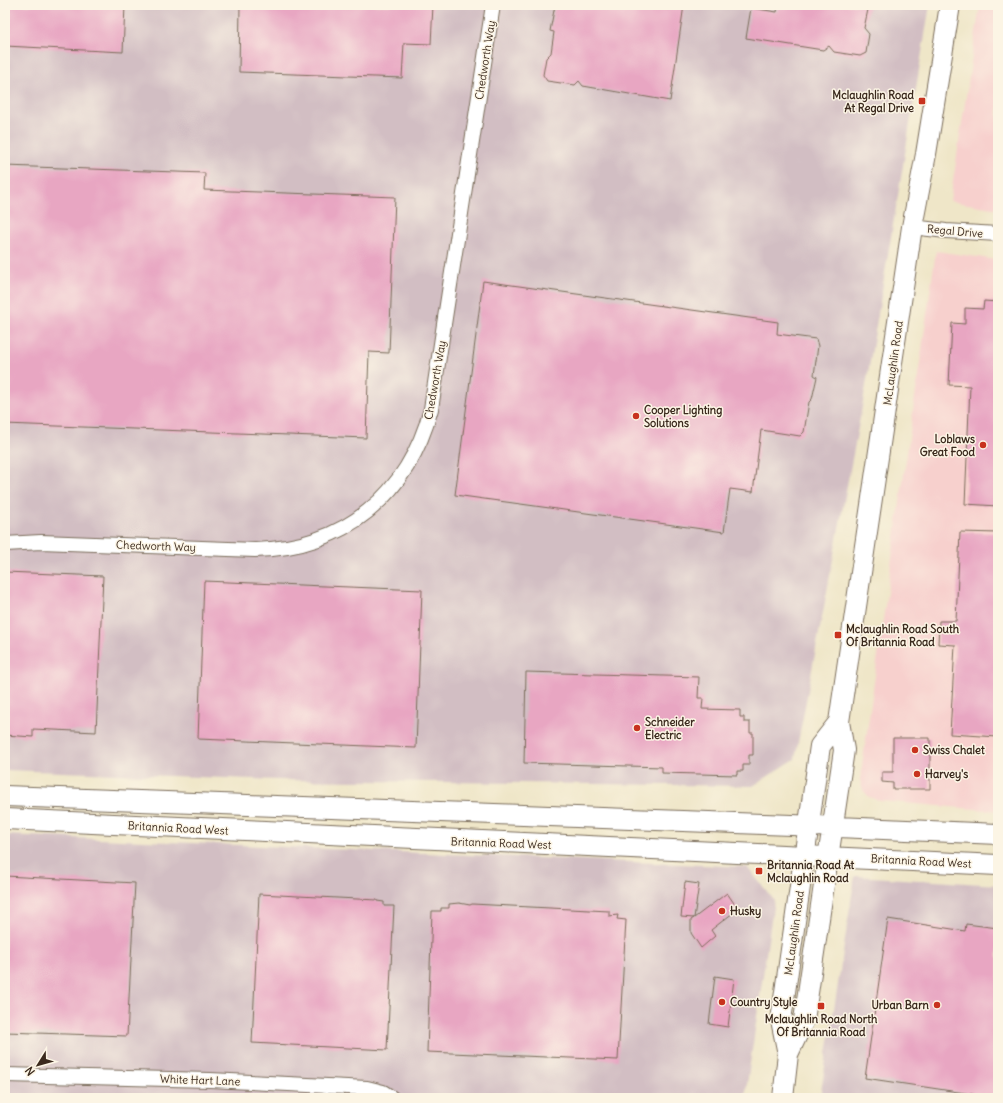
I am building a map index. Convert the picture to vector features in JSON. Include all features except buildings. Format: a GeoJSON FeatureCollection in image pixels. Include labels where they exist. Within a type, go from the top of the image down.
{"type":"FeatureCollection","features":[{"type":"Feature","properties":{"kind":"main road","name":"McLaughlin Road"},"geometry":{"type":"LineString","coordinates":[[788,1054],[804,1020],[844,750],[839,722],[912,227],[926,154],[950,5]]}},
{"type":"Feature","properties":{"kind":"main road","name":"McLaughlin Road"},"geometry":{"type":"LineString","coordinates":[[783,1098],[788,1054],[781,1020],[820,746],[839,722]]}},
{"type":"Feature","properties":{"kind":"main road"},"geometry":{"type":"LineString","coordinates":[[5,796],[809,825],[998,834]]}},
{"type":"Feature","properties":{"kind":"main road","name":"Britannia Road West"},"geometry":{"type":"LineString","coordinates":[[5,820],[427,840],[805,855],[998,865]]}},
{"type":"Feature","properties":{"kind":"street","name":"Chedworth Way"},"geometry":{"type":"LineString","coordinates":[[5,544],[41,542],[255,550],[287,547],[323,537],[346,527],[366,513],[393,487],[413,458],[425,432],[431,409],[493,5]]}},
{"type":"Feature","properties":{"kind":"street","name":"Regal Drive"},"geometry":{"type":"LineString","coordinates":[[912,227],[946,231],[998,234]]}},
{"type":"Feature","properties":{"kind":"street","name":"White Hart Lane"},"geometry":{"type":"LineString","coordinates":[[5,1075],[210,1080],[367,1088],[383,1092],[392,1098]]}},
{"type":"Feature","properties":{"kind":"shaded area"},"geometry":{"type":"Polygon","coordinates":[[[5,5],[930,5],[865,391],[795,759],[753,786],[280,780],[5,770],[5,5]]]}},
{"type":"Feature","properties":{"kind":"shaded area"},"geometry":{"type":"Polygon","coordinates":[[[980,5],[998,5],[998,209],[950,201],[980,5]]]}},
{"type":"Feature","properties":{"kind":"shaded area"},"geometry":{"type":"Polygon","coordinates":[[[936,251],[998,260],[998,811],[880,801],[869,797],[863,790],[860,780],[936,251]]]}},
{"type":"Feature","properties":{"kind":"shaded area"},"geometry":{"type":"Polygon","coordinates":[[[5,835],[747,867],[774,900],[745,1098],[5,1098],[5,835]]]}},
{"type":"Feature","properties":{"kind":"shaded area"},"geometry":{"type":"Polygon","coordinates":[[[855,876],[998,885],[998,1098],[820,1098],[855,876]]]}},
{"type":"Feature","properties":{"kind":"place","name":"Mclaughlin Road At Regal Drive"},"geometry":{"type":"Point","coordinates":[922,101]}},
{"type":"Feature","properties":{"kind":"place","name":"Cooper Lighting Solutions"},"geometry":{"type":"Point","coordinates":[636,416]}},
{"type":"Feature","properties":{"kind":"place","name":"Loblaws Great Food"},"geometry":{"type":"Point","coordinates":[983,445]}},
{"type":"Feature","properties":{"kind":"place","name":"Mclaughlin Road South Of Britannia Road"},"geometry":{"type":"Point","coordinates":[838,635]}},
{"type":"Feature","properties":{"kind":"place","name":"Schneider Electric"},"geometry":{"type":"Point","coordinates":[637,728]}},
{"type":"Feature","properties":{"kind":"place","name":"Swiss Chalet"},"geometry":{"type":"Point","coordinates":[915,750]}},
{"type":"Feature","properties":{"kind":"place","name":"Harvey's"},"geometry":{"type":"Point","coordinates":[917,774]}},
{"type":"Feature","properties":{"kind":"place","name":"Britannia Road At Mclaughlin Road"},"geometry":{"type":"Point","coordinates":[759,871]}},
{"type":"Feature","properties":{"kind":"place","name":"Husky"},"geometry":{"type":"Point","coordinates":[722,911]}},
{"type":"Feature","properties":{"kind":"place","name":"Country Style"},"geometry":{"type":"Point","coordinates":[722,1002]}},
{"type":"Feature","properties":{"kind":"place","name":"Urban Barn"},"geometry":{"type":"Point","coordinates":[937,1005]}},
{"type":"Feature","properties":{"kind":"place","name":"Mclaughlin Road North Of Britannia Road"},"geometry":{"type":"Point","coordinates":[821,1006]}}]}
